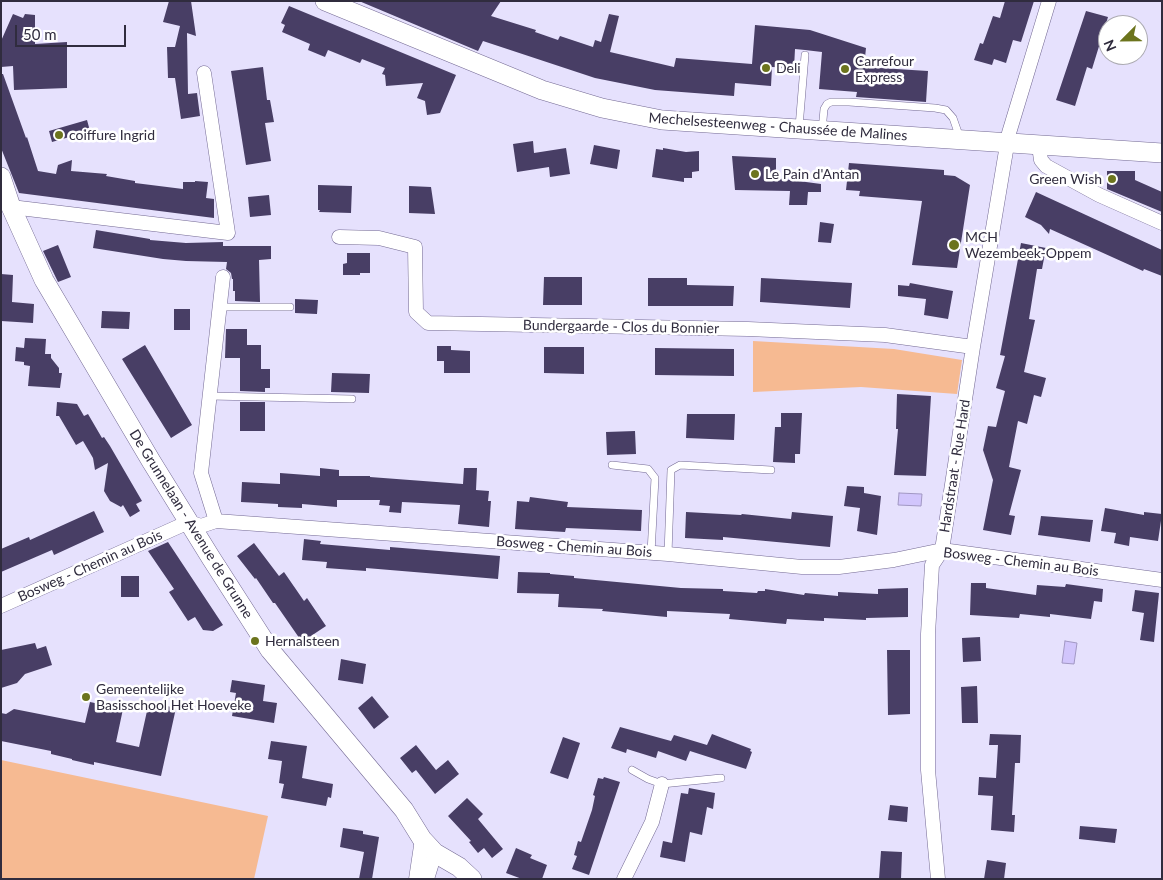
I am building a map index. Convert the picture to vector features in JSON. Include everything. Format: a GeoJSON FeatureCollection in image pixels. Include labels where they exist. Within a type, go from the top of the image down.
{"type":"FeatureCollection","features":[{"type":"Feature","properties":{"kind":"main road","name":"Mechelsesteenweg - Chaussée de Malines"},"geometry":{"type":"LineString","coordinates":[[325,1],[360,13],[516,81],[602,108],[662,120],[1162,153]]}},
{"type":"Feature","properties":{"kind":"main road","name":"De Grunnelaan - Avenue de Grunne"},"geometry":{"type":"LineString","coordinates":[[1,178],[44,280],[189,522],[270,650],[404,810],[422,839],[435,853],[459,867],[472,879]]}},
{"type":"Feature","properties":{"kind":"street","name":"Hardstraat - Rue Hard"},"geometry":{"type":"LineString","coordinates":[[938,879],[928,770],[928,634],[932,565],[942,550],[1007,144],[1049,1]]}},
{"type":"Feature","properties":{"kind":"street"},"geometry":{"type":"LineString","coordinates":[[12,207],[228,233],[204,73]]}},
{"type":"Feature","properties":{"kind":"street"},"geometry":{"type":"LineString","coordinates":[[1039,146],[1041,160],[1046,166],[1099,195],[1162,222]]}},
{"type":"Feature","properties":{"kind":"street","name":"Bundergaarde - Clos du Bonnier"},"geometry":{"type":"LineString","coordinates":[[339,237],[379,238],[415,247],[416,312],[428,324],[748,329],[884,335],[973,347]]}},
{"type":"Feature","properties":{"kind":"street"},"geometry":{"type":"LineString","coordinates":[[216,521],[200,473],[223,277]]}},
{"type":"Feature","properties":{"kind":"street","name":"Bosweg - Chemin au Bois"},"geometry":{"type":"LineString","coordinates":[[1,606],[189,522],[201,526],[216,521],[820,567],[894,560],[942,550],[1162,580]]}},
{"type":"Feature","properties":{"kind":"street"},"geometry":{"type":"LineString","coordinates":[[624,879],[652,822],[662,784]]}},
{"type":"Feature","properties":{"kind":"street"},"geometry":{"type":"LineString","coordinates":[[416,879],[422,839]]}},
{"type":"Feature","properties":{"kind":"street"},"geometry":{"type":"LineString","coordinates":[[427,879],[435,853]]}},
{"type":"Feature","properties":{"kind":"lane"},"geometry":{"type":"LineString","coordinates":[[799,130],[805,55]]}},
{"type":"Feature","properties":{"kind":"lane"},"geometry":{"type":"LineString","coordinates":[[822,132],[825,106],[831,102],[849,102],[930,107],[946,110],[953,118],[960,140]]}},
{"type":"Feature","properties":{"kind":"lane"},"geometry":{"type":"LineString","coordinates":[[220,307],[290,307]]}},
{"type":"Feature","properties":{"kind":"lane"},"geometry":{"type":"LineString","coordinates":[[210,396],[352,399]]}},
{"type":"Feature","properties":{"kind":"lane"},"geometry":{"type":"LineString","coordinates":[[612,464],[648,469],[655,478],[651,553]]}},
{"type":"Feature","properties":{"kind":"lane"},"geometry":{"type":"LineString","coordinates":[[668,554],[671,470],[680,465],[771,470]]}},
{"type":"Feature","properties":{"kind":"lane"},"geometry":{"type":"LineString","coordinates":[[632,770],[662,784],[721,778]]}},
{"type":"Feature","properties":{"kind":"shaded area"},"geometry":{"type":"Polygon","coordinates":[[[753,341],[894,349],[962,360],[957,394],[861,387],[753,392],[753,341]]]}},
{"type":"Feature","properties":{"kind":"shaded area"},"geometry":{"type":"Polygon","coordinates":[[[899,493],[922,494],[921,506],[898,505],[899,493]]]}},
{"type":"Feature","properties":{"kind":"shaded area"},"geometry":{"type":"Polygon","coordinates":[[[1065,641],[1077,643],[1074,664],[1062,663],[1065,641]]]}},
{"type":"Feature","properties":{"kind":"shaded area"},"geometry":{"type":"Polygon","coordinates":[[[1,760],[268,816],[254,879],[1,879],[1,760]]]}},
{"type":"Feature","properties":{"kind":"building"},"geometry":{"type":"Polygon","coordinates":[[[169,1],[191,1],[196,36],[187,33],[188,94],[197,93],[200,116],[181,119],[175,78],[168,78],[167,47],[175,47],[180,26],[163,22],[169,1]]]}},
{"type":"Feature","properties":{"kind":"building"},"geometry":{"type":"Polygon","coordinates":[[[359,1],[501,1],[491,16],[536,30],[535,32],[558,40],[560,36],[593,47],[595,40],[601,42],[609,14],[619,16],[610,52],[674,67],[676,58],[752,64],[755,25],[810,30],[866,48],[864,67],[928,71],[926,102],[856,97],[857,92],[819,89],[822,52],[795,49],[794,68],[772,67],[771,86],[735,83],[734,96],[655,90],[595,78],[483,41],[478,51],[359,1]]]}},
{"type":"Feature","properties":{"kind":"building"},"geometry":{"type":"Polygon","coordinates":[[[1005,1],[1034,1],[1021,42],[1013,40],[1006,63],[994,59],[992,65],[974,60],[980,43],[983,44],[993,16],[1000,18],[1005,1]]]}},
{"type":"Feature","properties":{"kind":"building"},"geometry":{"type":"Polygon","coordinates":[[[289,6],[456,75],[440,113],[427,115],[425,101],[417,98],[423,83],[386,86],[385,75],[382,74],[385,68],[362,59],[360,63],[328,50],[325,57],[308,50],[310,44],[282,32],[285,25],[281,23],[289,6]]]}},
{"type":"Feature","properties":{"kind":"building"},"geometry":{"type":"Polygon","coordinates":[[[1086,11],[1101,15],[1098,15],[1098,50],[1092,69],[1087,67],[1075,106],[1056,100],[1086,11]]]}},
{"type":"Feature","properties":{"kind":"building"},"geometry":{"type":"Polygon","coordinates":[[[13,14],[23,18],[25,14],[35,15],[35,44],[67,42],[67,88],[14,90],[13,66],[1,67],[1,41],[13,14]]]}},
{"type":"Feature","properties":{"kind":"building"},"geometry":{"type":"Polygon","coordinates":[[[263,67],[267,100],[270,100],[274,122],[265,123],[271,161],[246,165],[231,71],[263,67]]]}},
{"type":"Feature","properties":{"kind":"building"},"geometry":{"type":"Polygon","coordinates":[[[1,74],[3,74],[38,171],[56,174],[58,165],[72,160],[71,171],[107,174],[106,176],[135,181],[135,183],[183,189],[183,182],[208,182],[206,198],[214,199],[214,218],[19,193],[1,148],[1,74]]]}},
{"type":"Feature","properties":{"kind":"building","name":"coiffure Ingrid"},"geometry":{"type":"Polygon","coordinates":[[[87,120],[90,131],[52,142],[49,131],[87,120]]]}},
{"type":"Feature","properties":{"kind":"building"},"geometry":{"type":"Polygon","coordinates":[[[533,141],[534,153],[566,148],[570,174],[550,177],[549,167],[517,172],[513,144],[533,141]]]}},
{"type":"Feature","properties":{"kind":"building"},"geometry":{"type":"Polygon","coordinates":[[[594,145],[620,150],[617,169],[590,164],[594,145]]]}},
{"type":"Feature","properties":{"kind":"building"},"geometry":{"type":"Polygon","coordinates":[[[663,148],[686,152],[699,151],[699,171],[692,172],[692,178],[684,178],[684,182],[652,177],[656,149],[663,150],[663,148]]]}},
{"type":"Feature","properties":{"kind":"building","name":"Le Pain d'Antan"},"geometry":{"type":"Polygon","coordinates":[[[732,156],[776,158],[776,178],[821,184],[821,192],[808,192],[807,205],[789,205],[790,191],[735,190],[732,156]]]}},
{"type":"Feature","properties":{"kind":"building"},"geometry":{"type":"Polygon","coordinates":[[[849,163],[944,170],[944,175],[955,176],[970,185],[957,268],[912,265],[922,201],[859,196],[860,191],[846,190],[849,163]]]}},
{"type":"Feature","properties":{"kind":"building"},"geometry":{"type":"Polygon","coordinates":[[[1107,171],[1135,171],[1135,180],[1162,192],[1162,212],[1107,189],[1107,171]]]}},
{"type":"Feature","properties":{"kind":"building"},"geometry":{"type":"Polygon","coordinates":[[[318,185],[352,186],[351,213],[319,212],[318,185]]]}},
{"type":"Feature","properties":{"kind":"building"},"geometry":{"type":"Polygon","coordinates":[[[409,186],[431,187],[435,214],[409,213],[409,186]]]}},
{"type":"Feature","properties":{"kind":"building"},"geometry":{"type":"Polygon","coordinates":[[[1036,192],[1162,250],[1162,276],[1144,269],[1143,271],[1050,229],[1049,234],[1041,225],[1025,217],[1036,192]]]}},
{"type":"Feature","properties":{"kind":"building"},"geometry":{"type":"Polygon","coordinates":[[[269,195],[271,215],[250,217],[248,197],[269,195]]]}},
{"type":"Feature","properties":{"kind":"building"},"geometry":{"type":"Polygon","coordinates":[[[820,222],[834,224],[831,243],[818,242],[820,222]]]}},
{"type":"Feature","properties":{"kind":"building"},"geometry":{"type":"Polygon","coordinates":[[[96,230],[150,240],[186,243],[223,242],[223,246],[271,246],[271,259],[259,260],[260,302],[235,301],[233,279],[231,273],[226,269],[227,262],[163,259],[93,248],[96,230]]]}},
{"type":"Feature","properties":{"kind":"building"},"geometry":{"type":"Polygon","coordinates":[[[1021,243],[1046,248],[1042,269],[1037,269],[1029,319],[1035,320],[1024,372],[1046,378],[1041,397],[1034,395],[1027,424],[1018,421],[1009,467],[1021,470],[1009,515],[1015,516],[1011,535],[983,530],[993,480],[983,450],[988,426],[996,427],[1005,391],[996,388],[1005,356],[1000,355],[1021,243]]]}},
{"type":"Feature","properties":{"kind":"building"},"geometry":{"type":"Polygon","coordinates":[[[58,245],[71,277],[58,282],[43,251],[58,245]]]}},
{"type":"Feature","properties":{"kind":"building"},"geometry":{"type":"Polygon","coordinates":[[[347,253],[370,253],[370,273],[343,275],[343,264],[347,263],[347,253]]]}},
{"type":"Feature","properties":{"kind":"building"},"geometry":{"type":"Polygon","coordinates":[[[1,274],[13,275],[12,302],[34,304],[33,323],[1,321],[1,274]]]}},
{"type":"Feature","properties":{"kind":"building"},"geometry":{"type":"Polygon","coordinates":[[[544,277],[582,277],[582,305],[543,305],[544,277]]]}},
{"type":"Feature","properties":{"kind":"building"},"geometry":{"type":"Polygon","coordinates":[[[648,278],[687,278],[687,285],[734,286],[733,306],[648,306],[648,278]]]}},
{"type":"Feature","properties":{"kind":"building"},"geometry":{"type":"Polygon","coordinates":[[[761,278],[852,283],[850,308],[760,302],[761,278]]]}},
{"type":"Feature","properties":{"kind":"building"},"geometry":{"type":"Polygon","coordinates":[[[910,283],[953,291],[948,319],[924,315],[926,299],[898,296],[898,285],[909,286],[910,283]]]}},
{"type":"Feature","properties":{"kind":"building"},"geometry":{"type":"Polygon","coordinates":[[[295,299],[318,300],[317,314],[295,313],[295,299]]]}},
{"type":"Feature","properties":{"kind":"building"},"geometry":{"type":"Polygon","coordinates":[[[174,309],[190,309],[190,330],[174,330],[174,309]]]}},
{"type":"Feature","properties":{"kind":"building"},"geometry":{"type":"Polygon","coordinates":[[[102,311],[130,312],[129,329],[101,328],[102,311]]]}},
{"type":"Feature","properties":{"kind":"building"},"geometry":{"type":"Polygon","coordinates":[[[226,329],[247,329],[247,345],[261,345],[261,369],[270,369],[270,388],[265,388],[265,392],[240,391],[240,358],[225,358],[226,329]]]}},
{"type":"Feature","properties":{"kind":"building"},"geometry":{"type":"Polygon","coordinates":[[[25,338],[46,339],[45,354],[51,354],[51,358],[59,368],[59,373],[62,373],[60,388],[28,386],[30,366],[24,365],[24,362],[15,361],[16,347],[24,348],[25,338]]]}},
{"type":"Feature","properties":{"kind":"building"},"geometry":{"type":"Polygon","coordinates":[[[145,345],[192,425],[171,438],[122,359],[145,345]]]}},
{"type":"Feature","properties":{"kind":"building"},"geometry":{"type":"Polygon","coordinates":[[[437,346],[451,346],[451,350],[470,351],[470,373],[444,373],[444,361],[437,361],[437,346]]]}},
{"type":"Feature","properties":{"kind":"building"},"geometry":{"type":"Polygon","coordinates":[[[544,347],[584,347],[584,374],[544,373],[544,347]]]}},
{"type":"Feature","properties":{"kind":"building"},"geometry":{"type":"Polygon","coordinates":[[[655,348],[734,349],[734,376],[655,375],[655,348]]]}},
{"type":"Feature","properties":{"kind":"building"},"geometry":{"type":"Polygon","coordinates":[[[332,373],[370,374],[369,393],[331,392],[332,373]]]}},
{"type":"Feature","properties":{"kind":"building"},"geometry":{"type":"Polygon","coordinates":[[[897,394],[931,396],[926,476],[894,475],[898,429],[896,429],[897,394]]]}},
{"type":"Feature","properties":{"kind":"building"},"geometry":{"type":"Polygon","coordinates":[[[57,402],[77,404],[84,416],[88,414],[102,438],[104,437],[110,446],[142,501],[136,504],[140,511],[130,517],[123,505],[121,507],[110,501],[104,491],[108,463],[95,470],[93,458],[83,441],[76,445],[59,416],[56,416],[57,402]]]}},
{"type":"Feature","properties":{"kind":"building"},"geometry":{"type":"Polygon","coordinates":[[[240,402],[265,402],[265,431],[240,431],[240,402]]]}},
{"type":"Feature","properties":{"kind":"building"},"geometry":{"type":"Polygon","coordinates":[[[781,413],[802,413],[800,454],[795,454],[795,463],[773,462],[775,427],[781,427],[781,413]]]}},
{"type":"Feature","properties":{"kind":"building"},"geometry":{"type":"Polygon","coordinates":[[[687,414],[735,414],[734,440],[686,438],[687,414]]]}},
{"type":"Feature","properties":{"kind":"building"},"geometry":{"type":"Polygon","coordinates":[[[635,431],[636,454],[607,455],[606,432],[635,431]]]}},
{"type":"Feature","properties":{"kind":"building"},"geometry":{"type":"Polygon","coordinates":[[[320,468],[339,470],[339,476],[370,476],[463,484],[464,468],[477,468],[476,490],[489,491],[488,501],[491,501],[489,527],[458,524],[460,505],[402,502],[401,513],[389,512],[390,506],[379,505],[380,500],[337,500],[337,507],[302,504],[302,508],[278,507],[278,504],[241,502],[242,482],[280,484],[280,473],[320,476],[320,468]]]}},
{"type":"Feature","properties":{"kind":"building"},"geometry":{"type":"Polygon","coordinates":[[[847,486],[864,487],[864,493],[881,496],[877,535],[857,531],[860,508],[844,506],[847,486]]]}},
{"type":"Feature","properties":{"kind":"building"},"geometry":{"type":"Polygon","coordinates":[[[530,497],[568,502],[567,507],[642,510],[641,531],[566,528],[565,532],[515,529],[517,501],[529,502],[530,497]]]}},
{"type":"Feature","properties":{"kind":"building"},"geometry":{"type":"Polygon","coordinates":[[[1105,508],[1144,515],[1144,512],[1162,514],[1158,541],[1130,537],[1129,546],[1114,543],[1116,533],[1101,531],[1105,508]]]}},
{"type":"Feature","properties":{"kind":"building"},"geometry":{"type":"Polygon","coordinates":[[[94,511],[104,532],[54,555],[52,550],[1,572],[1,549],[29,537],[30,540],[94,511]]]}},
{"type":"Feature","properties":{"kind":"building"},"geometry":{"type":"Polygon","coordinates":[[[686,512],[742,514],[791,519],[792,512],[833,516],[830,547],[723,537],[723,540],[685,538],[686,512]]]}},
{"type":"Feature","properties":{"kind":"building"},"geometry":{"type":"Polygon","coordinates":[[[1041,516],[1093,520],[1090,542],[1038,535],[1041,516]]]}},
{"type":"Feature","properties":{"kind":"building"},"geometry":{"type":"Polygon","coordinates":[[[304,539],[321,541],[320,544],[390,550],[390,547],[500,556],[498,579],[366,568],[366,571],[326,568],[327,562],[302,560],[304,539]]]}},
{"type":"Feature","properties":{"kind":"building"},"geometry":{"type":"Polygon","coordinates":[[[168,542],[223,625],[213,631],[203,630],[195,617],[188,621],[169,592],[174,589],[148,551],[168,542]]]}},
{"type":"Feature","properties":{"kind":"building"},"geometry":{"type":"Polygon","coordinates":[[[254,543],[279,576],[284,572],[304,601],[307,598],[326,626],[302,642],[275,603],[273,603],[256,578],[237,556],[254,543]]]}},
{"type":"Feature","properties":{"kind":"building"},"geometry":{"type":"Polygon","coordinates":[[[518,572],[550,573],[574,576],[574,578],[681,588],[723,589],[723,591],[757,593],[758,591],[765,591],[765,589],[804,595],[805,593],[838,596],[838,592],[878,594],[878,589],[908,588],[908,617],[866,618],[866,620],[824,618],[824,621],[787,619],[786,624],[729,619],[730,614],[667,611],[667,617],[602,611],[603,609],[558,607],[559,594],[517,593],[518,572]]]}},
{"type":"Feature","properties":{"kind":"building"},"geometry":{"type":"Polygon","coordinates":[[[121,576],[139,576],[139,597],[121,597],[121,576]]]}},
{"type":"Feature","properties":{"kind":"building"},"geometry":{"type":"Polygon","coordinates":[[[971,583],[986,583],[986,588],[1036,595],[1037,585],[1065,587],[1066,584],[1103,589],[1102,602],[1094,601],[1091,619],[1050,614],[1050,617],[1020,614],[1019,618],[970,615],[971,583]]]}},
{"type":"Feature","properties":{"kind":"building"},"geometry":{"type":"Polygon","coordinates":[[[1135,590],[1159,593],[1154,642],[1140,640],[1144,613],[1132,611],[1135,590]]]}},
{"type":"Feature","properties":{"kind":"building"},"geometry":{"type":"Polygon","coordinates":[[[980,637],[981,661],[963,662],[962,638],[980,637]]]}},
{"type":"Feature","properties":{"kind":"building"},"geometry":{"type":"Polygon","coordinates":[[[35,643],[37,649],[46,646],[52,665],[25,674],[17,683],[1,688],[1,650],[35,643]]]}},
{"type":"Feature","properties":{"kind":"building"},"geometry":{"type":"Polygon","coordinates":[[[887,650],[910,650],[910,714],[888,715],[887,650]]]}},
{"type":"Feature","properties":{"kind":"building"},"geometry":{"type":"Polygon","coordinates":[[[341,659],[366,664],[363,684],[338,680],[341,659]]]}},
{"type":"Feature","properties":{"kind":"building"},"geometry":{"type":"Polygon","coordinates":[[[232,680],[265,685],[263,701],[277,703],[274,723],[232,716],[236,693],[230,692],[232,680]]]}},
{"type":"Feature","properties":{"kind":"building"},"geometry":{"type":"Polygon","coordinates":[[[977,686],[978,723],[962,723],[961,687],[977,686]]]}},
{"type":"Feature","properties":{"kind":"building"},"geometry":{"type":"Polygon","coordinates":[[[372,696],[389,717],[374,729],[358,708],[372,696]]]}},
{"type":"Feature","properties":{"kind":"building","name":"Gemeentelijke Basisschool Het Hoeveke"},"geometry":{"type":"Polygon","coordinates":[[[90,702],[123,709],[116,742],[139,747],[149,702],[176,708],[161,776],[94,762],[94,765],[51,754],[51,751],[1,741],[1,713],[6,714],[14,709],[85,723],[90,702]]]}},
{"type":"Feature","properties":{"kind":"building"},"geometry":{"type":"Polygon","coordinates":[[[620,727],[671,741],[674,735],[707,745],[712,734],[751,749],[750,751],[752,752],[746,769],[690,751],[686,761],[658,751],[656,758],[627,749],[626,753],[611,748],[620,727]]]}},
{"type":"Feature","properties":{"kind":"building"},"geometry":{"type":"Polygon","coordinates":[[[990,734],[1021,735],[1020,763],[1015,763],[1012,815],[1015,815],[1014,832],[991,830],[993,796],[978,795],[979,777],[996,778],[998,745],[989,745],[990,734]]]}},
{"type":"Feature","properties":{"kind":"building"},"geometry":{"type":"Polygon","coordinates":[[[563,737],[580,743],[568,779],[550,773],[563,737]]]}},
{"type":"Feature","properties":{"kind":"building"},"geometry":{"type":"Polygon","coordinates":[[[271,741],[307,746],[302,778],[333,784],[331,798],[328,797],[326,806],[281,798],[284,784],[279,783],[282,761],[268,759],[271,741]]]}},
{"type":"Feature","properties":{"kind":"building"},"geometry":{"type":"Polygon","coordinates":[[[416,745],[436,770],[448,760],[459,774],[435,794],[416,770],[412,773],[400,758],[416,745]]]}},
{"type":"Feature","properties":{"kind":"building"},"geometry":{"type":"Polygon","coordinates":[[[604,777],[620,782],[589,875],[572,869],[577,856],[574,855],[578,841],[581,842],[592,810],[595,796],[593,795],[598,778],[603,779],[604,777]]]}},
{"type":"Feature","properties":{"kind":"building"},"geometry":{"type":"Polygon","coordinates":[[[689,788],[715,793],[713,809],[707,807],[702,835],[690,832],[685,862],[660,857],[663,841],[672,843],[681,793],[688,794],[689,788]]]}},
{"type":"Feature","properties":{"kind":"building"},"geometry":{"type":"Polygon","coordinates":[[[467,798],[483,814],[478,819],[503,849],[492,858],[484,848],[478,853],[469,842],[471,841],[448,816],[467,798]]]}},
{"type":"Feature","properties":{"kind":"building"},"geometry":{"type":"Polygon","coordinates":[[[890,805],[908,807],[907,822],[888,820],[890,805]]]}},
{"type":"Feature","properties":{"kind":"building"},"geometry":{"type":"Polygon","coordinates":[[[1080,826],[1117,829],[1115,843],[1079,839],[1080,826]]]}},
{"type":"Feature","properties":{"kind":"building"},"geometry":{"type":"Polygon","coordinates":[[[343,828],[363,831],[363,834],[379,837],[372,879],[359,879],[364,852],[340,847],[343,828]]]}},
{"type":"Feature","properties":{"kind":"building"},"geometry":{"type":"Polygon","coordinates":[[[516,848],[532,855],[530,858],[547,865],[542,879],[522,879],[506,873],[516,848]]]}},
{"type":"Feature","properties":{"kind":"building"},"geometry":{"type":"Polygon","coordinates":[[[881,851],[902,852],[901,879],[879,879],[881,851]]]}},
{"type":"Feature","properties":{"kind":"building"},"geometry":{"type":"Polygon","coordinates":[[[987,860],[1006,863],[1004,879],[984,879],[987,860]]]}},
{"type":"Feature","properties":{"kind":"place","name":"Deli"},"geometry":{"type":"Point","coordinates":[766,68]}},
{"type":"Feature","properties":{"kind":"place","name":"Carrefour Express"},"geometry":{"type":"Point","coordinates":[845,69]}},
{"type":"Feature","properties":{"kind":"place","name":"coiffure Ingrid"},"geometry":{"type":"Point","coordinates":[59,135]}},
{"type":"Feature","properties":{"kind":"place","name":"Le Pain d'Antan"},"geometry":{"type":"Point","coordinates":[755,174]}},
{"type":"Feature","properties":{"kind":"place","name":"Green Wish"},"geometry":{"type":"Point","coordinates":[1112,179]}},
{"type":"Feature","properties":{"kind":"place","name":"MCH Wezembeek-Oppem"},"geometry":{"type":"Point","coordinates":[954,245]}},
{"type":"Feature","properties":{"kind":"place","name":"Hernalsteen"},"geometry":{"type":"Point","coordinates":[255,641]}},
{"type":"Feature","properties":{"kind":"place","name":"Gemeentelijke Basisschool Het Hoeveke"},"geometry":{"type":"Point","coordinates":[86,697]}}]}
